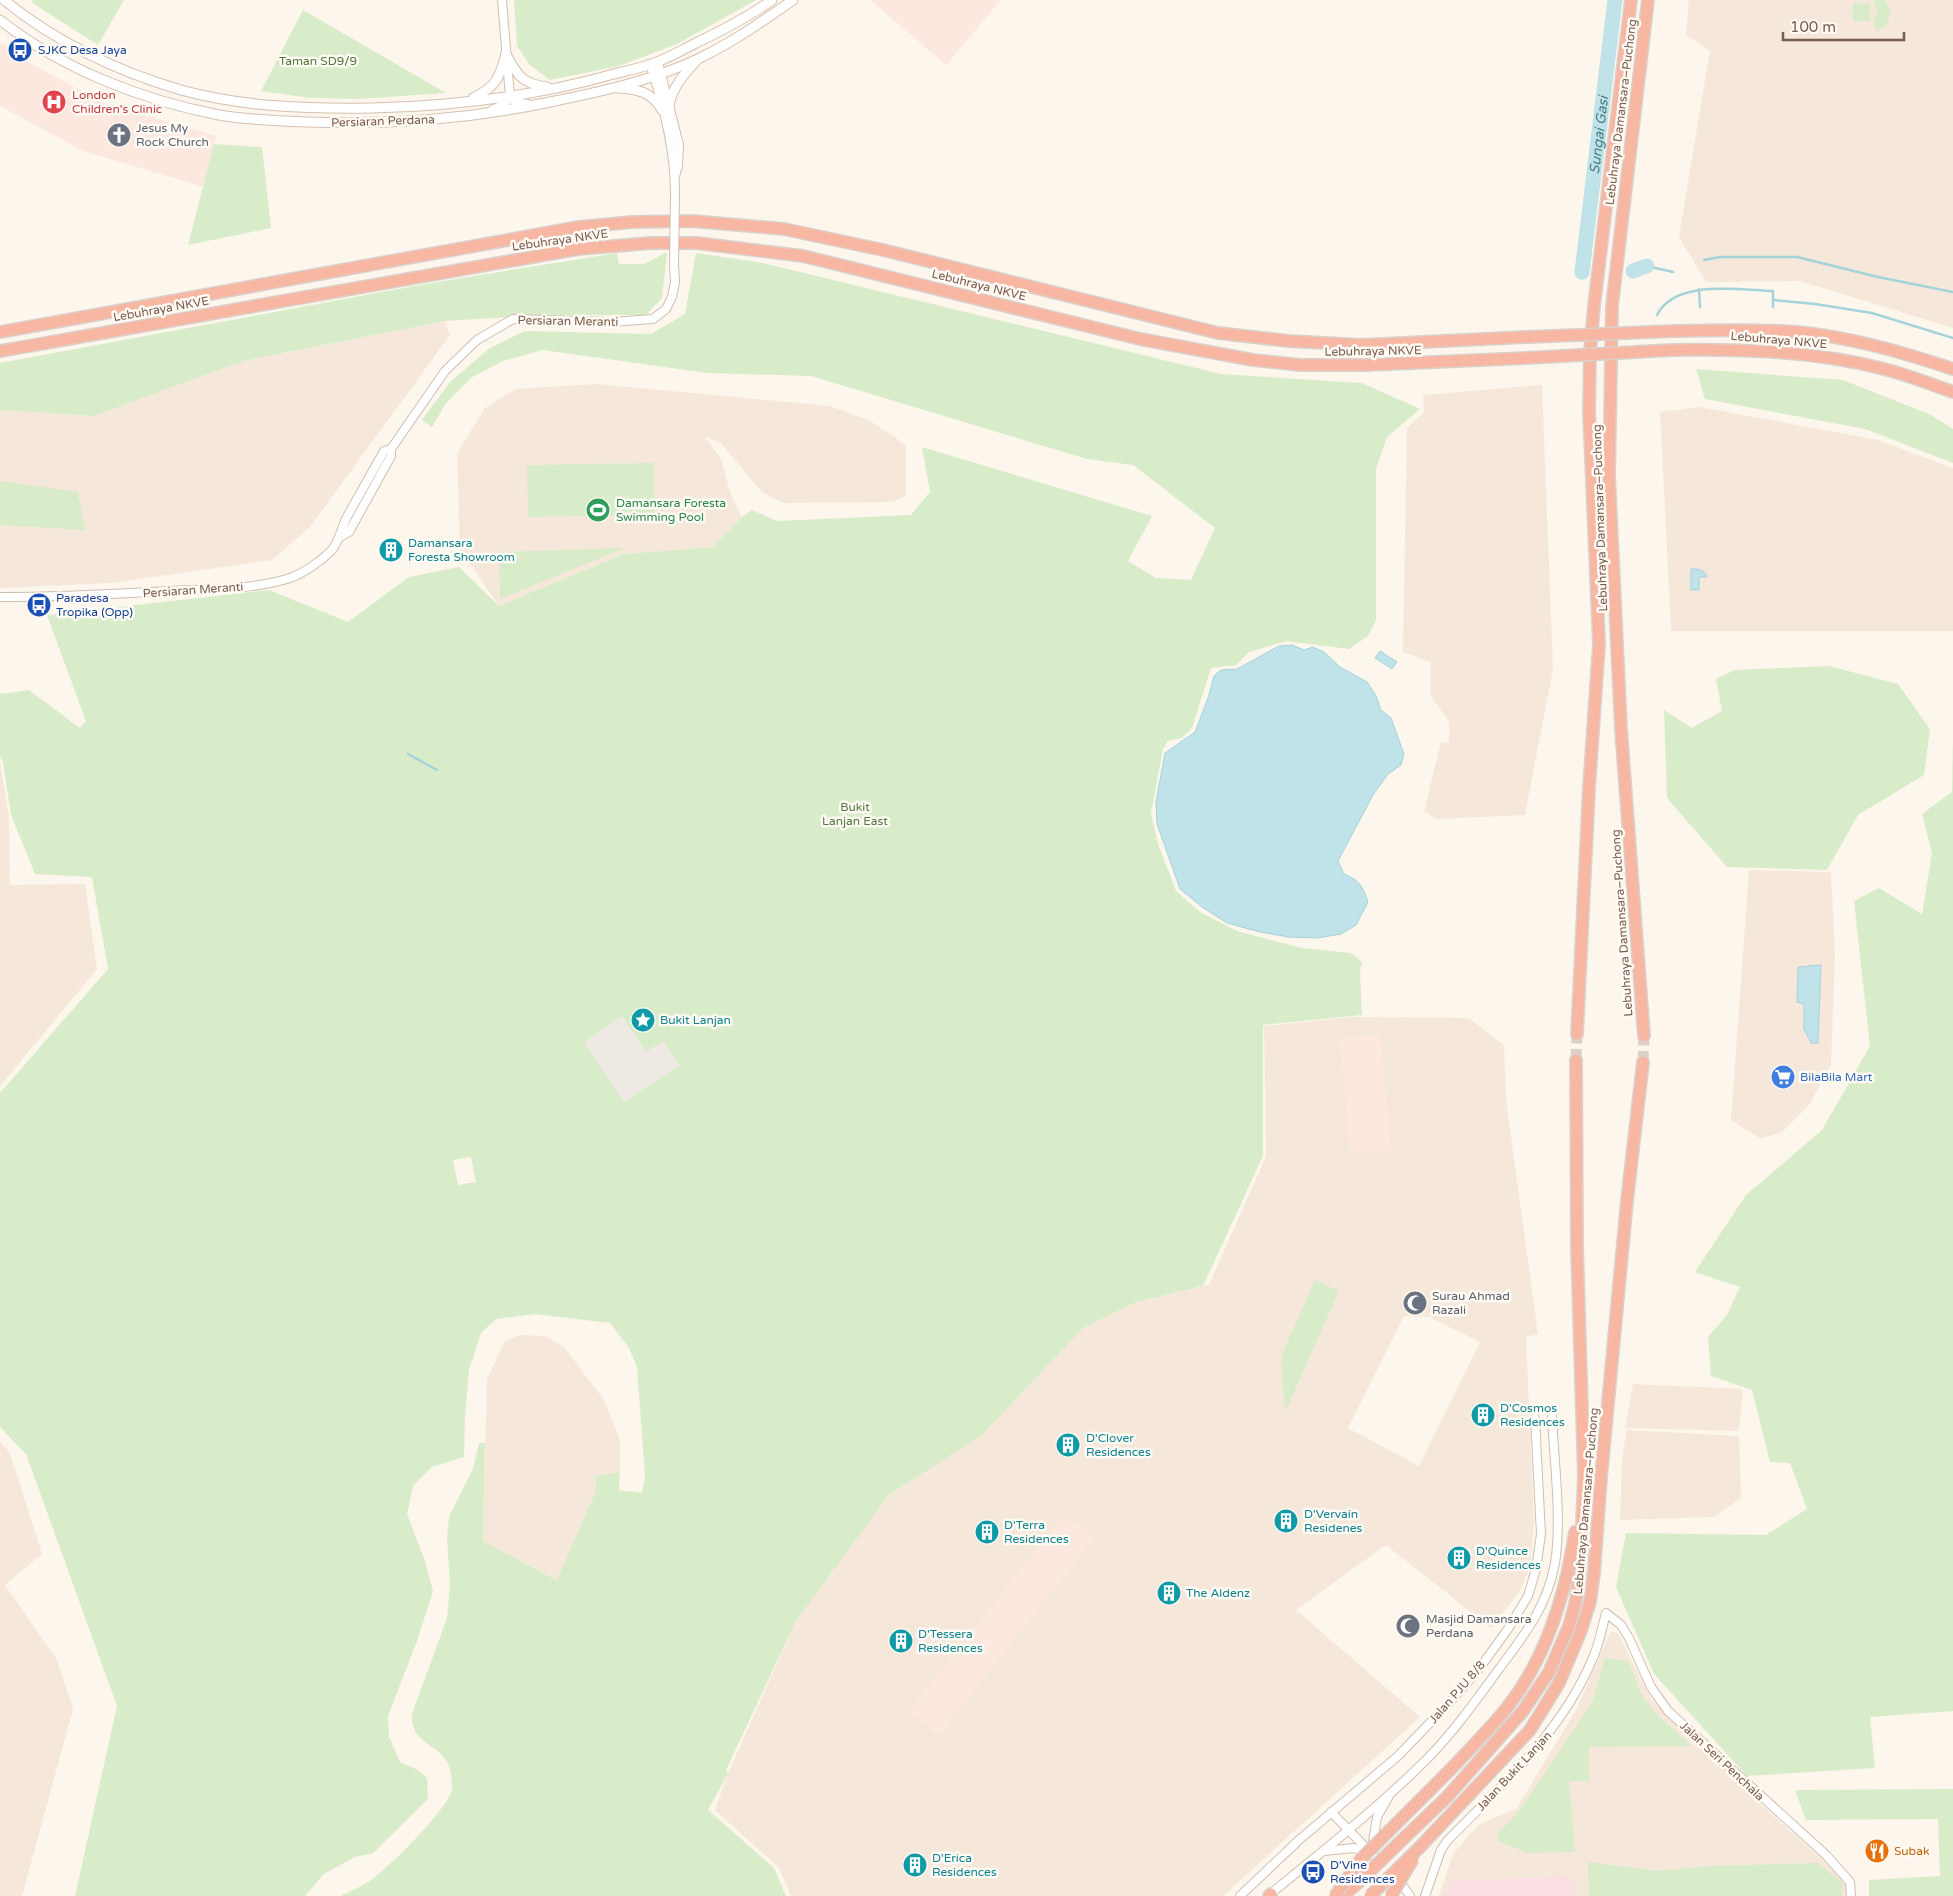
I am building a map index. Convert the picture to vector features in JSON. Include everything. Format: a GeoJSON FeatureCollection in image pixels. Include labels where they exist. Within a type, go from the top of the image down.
{"type":"FeatureCollection","features":[{"type":"Feature","properties":{"kind":"highway","name":"Lebuhraya Damansara–Puchong"},"geometry":{"type":"LineString","coordinates":[[1577,1034],[1589,788],[1599,644],[1589,411],[1590,352],[1631,0]]}},
{"type":"Feature","properties":{"kind":"highway","name":"Lebuhraya Damansara–Puchong"},"geometry":{"type":"LineString","coordinates":[[1644,1036],[1621,730],[1609,476],[1612,306],[1648,0]]}},
{"type":"Feature","properties":{"kind":"highway","name":"Lebuhraya NKVE"},"geometry":{"type":"LineString","coordinates":[[0,332],[579,227],[632,222],[692,221],[793,231],[883,250],[1218,333],[1289,341],[1361,345],[1675,331],[1759,330],[1797,332],[1835,338],[1910,355],[1953,369]]}},
{"type":"Feature","properties":{"kind":"highway","name":"Lebuhraya NKVE"},"geometry":{"type":"LineString","coordinates":[[0,352],[578,249],[697,242],[803,256],[1140,339],[1253,360],[1301,365],[1366,365],[1672,350],[1730,350],[1788,353],[1830,358],[1884,369],[1953,392]]}},
{"type":"Feature","properties":{"kind":"highway","name":"Lebuhraya Damansara–Puchong"},"geometry":{"type":"LineString","coordinates":[[1343,1896],[1447,1797],[1523,1711],[1549,1672],[1569,1626],[1576,1600],[1580,1572],[1584,1476],[1577,1248],[1576,1060]]}},
{"type":"Feature","properties":{"kind":"highway","name":"Lebuhraya Damansara–Puchong"},"geometry":{"type":"LineString","coordinates":[[1370,1896],[1420,1847],[1530,1730],[1559,1683],[1580,1633],[1590,1602],[1594,1573],[1601,1477],[1627,1201],[1643,1062]]}},
{"type":"Feature","properties":{"kind":"highway"},"geometry":{"type":"LineString","coordinates":[[1335,1896],[1361,1859],[1450,1770],[1510,1704],[1526,1680],[1559,1605],[1570,1567],[1584,1476]]}},
{"type":"Feature","properties":{"kind":"highway"},"geometry":{"type":"LineString","coordinates":[[1391,1896],[1420,1847]]}},
{"type":"Feature","properties":{"kind":"main road","name":"Persiaran Perdana"},"geometry":{"type":"LineString","coordinates":[[4,0],[73,48],[124,71],[182,90],[259,105],[342,108],[418,106],[510,97],[584,82],[654,63],[747,18],[772,0]]}},
{"type":"Feature","properties":{"kind":"main road","name":"Persiaran Perdana"},"geometry":{"type":"LineString","coordinates":[[0,20],[52,54],[117,85],[174,104],[219,115],[261,120],[326,123],[415,122],[487,113],[586,95],[658,74],[699,58],[751,29],[793,0]]}},
{"type":"Feature","properties":{"kind":"main road"},"geometry":{"type":"LineString","coordinates":[[506,54],[522,80],[532,85],[557,88]]}},
{"type":"Feature","properties":{"kind":"main road"},"geometry":{"type":"LineString","coordinates":[[466,101],[489,90],[501,73],[506,54]]}},
{"type":"Feature","properties":{"kind":"main road"},"geometry":{"type":"LineString","coordinates":[[613,87],[645,93],[666,108],[688,69],[699,58]]}},
{"type":"Feature","properties":{"kind":"main road"},"geometry":{"type":"LineString","coordinates":[[117,85],[124,71]]}},
{"type":"Feature","properties":{"kind":"street"},"geometry":{"type":"LineString","coordinates":[[502,0],[510,97],[515,102],[535,105]]}},
{"type":"Feature","properties":{"kind":"street","name":"Persiaran Meranti"},"geometry":{"type":"LineString","coordinates":[[340,537],[349,532],[391,456],[391,450],[445,371],[477,340],[514,319],[611,322],[653,319],[666,309],[672,298],[674,282],[675,176],[666,108],[654,63]]}},
{"type":"Feature","properties":{"kind":"street"},"geometry":{"type":"LineString","coordinates":[[487,113],[505,104],[510,97]]}},
{"type":"Feature","properties":{"kind":"street","name":"Persiaran Meranti"},"geometry":{"type":"LineString","coordinates":[[0,597],[71,597],[219,589],[271,583],[293,577],[323,558],[332,549],[340,537],[347,516],[384,451],[391,450]]}},
{"type":"Feature","properties":{"kind":"street"},"geometry":{"type":"LineString","coordinates":[[347,516],[352,514],[358,504],[365,502],[370,484],[369,477]]}},
{"type":"Feature","properties":{"kind":"street","name":"Jalan PJU 8/8"},"geometry":{"type":"LineString","coordinates":[[1269,1895],[1392,1792],[1428,1757],[1460,1722],[1534,1621],[1545,1598],[1554,1564],[1558,1534],[1552,1416]]}},
{"type":"Feature","properties":{"kind":"street","name":"Jalan PJU 8/8"},"geometry":{"type":"LineString","coordinates":[[1240,1896],[1299,1840],[1398,1756],[1450,1702],[1491,1652],[1528,1596],[1536,1569],[1541,1534],[1535,1418]]}},
{"type":"Feature","properties":{"kind":"street","name":"Jalan Bukit Lanjan"},"geometry":{"type":"LineString","coordinates":[[1425,1896],[1441,1850],[1447,1841],[1525,1762],[1551,1732],[1569,1705],[1593,1658],[1606,1613]]}},
{"type":"Feature","properties":{"kind":"street","name":"Jalan Seri Penchala"},"geometry":{"type":"LineString","coordinates":[[1606,1613],[1621,1625],[1629,1638],[1651,1687],[1668,1711],[1826,1855],[1850,1882],[1851,1896]]}},
{"type":"Feature","properties":{"kind":"street"},"geometry":{"type":"LineString","coordinates":[[1374,1856],[1377,1817],[1392,1792]]}},
{"type":"Feature","properties":{"kind":"street"},"geometry":{"type":"LineString","coordinates":[[1331,1812],[1374,1856]]}},
{"type":"Feature","properties":{"kind":"street"},"geometry":{"type":"LineString","coordinates":[[1322,1852],[1353,1848],[1374,1856]]}},
{"type":"Feature","properties":{"kind":"street"},"geometry":{"type":"LineString","coordinates":[[1403,1886],[1410,1896]]}},
{"type":"Feature","properties":{"kind":"shaded area"},"geometry":{"type":"Polygon","coordinates":[[[870,0],[1001,0],[946,65],[870,0]]]}},
{"type":"Feature","properties":{"kind":"shaded area"},"geometry":{"type":"Polygon","coordinates":[[[1689,0],[1953,0],[1953,328],[1800,281],[1706,282],[1679,237],[1710,51],[1686,35],[1689,0]]]}},
{"type":"Feature","properties":{"kind":"shaded area"},"geometry":{"type":"Polygon","coordinates":[[[0,42],[16,55],[103,103],[216,136],[204,187],[83,151],[0,106],[0,42]]]}},
{"type":"Feature","properties":{"kind":"shaded area"},"geometry":{"type":"Polygon","coordinates":[[[445,321],[450,335],[310,527],[272,560],[111,583],[0,588],[0,410],[94,416],[243,361],[445,321]]]}},
{"type":"Feature","properties":{"kind":"shaded area"},"geometry":{"type":"Polygon","coordinates":[[[596,384],[830,406],[868,420],[906,446],[906,496],[892,502],[783,503],[762,492],[720,442],[705,437],[721,459],[731,495],[742,517],[713,547],[623,554],[499,606],[460,549],[457,453],[485,408],[516,389],[596,384]]]}},
{"type":"Feature","properties":{"kind":"shaded area"},"geometry":{"type":"Polygon","coordinates":[[[1542,385],[1553,669],[1525,815],[1437,819],[1424,812],[1441,742],[1449,742],[1449,722],[1431,696],[1430,662],[1403,652],[1407,428],[1424,412],[1423,395],[1542,385]]]}},
{"type":"Feature","properties":{"kind":"shaded area"},"geometry":{"type":"Polygon","coordinates":[[[1700,407],[1878,440],[1953,468],[1953,631],[1671,631],[1660,412],[1700,407]]]}},
{"type":"Feature","properties":{"kind":"shaded area"},"geometry":{"type":"Polygon","coordinates":[[[0,762],[9,816],[10,885],[85,884],[97,969],[0,1086],[0,762]]]}},
{"type":"Feature","properties":{"kind":"shaded area"},"geometry":{"type":"Polygon","coordinates":[[[1749,870],[1831,872],[1835,953],[1831,1065],[1809,1105],[1782,1132],[1761,1139],[1731,1120],[1749,870]]]}},
{"type":"Feature","properties":{"kind":"shaded area"},"geometry":{"type":"Polygon","coordinates":[[[622,1016],[646,1051],[663,1040],[680,1065],[624,1102],[583,1041],[622,1016]]]}},
{"type":"Feature","properties":{"kind":"shaded area"},"geometry":{"type":"Polygon","coordinates":[[[1351,1017],[1469,1018],[1504,1045],[1506,1100],[1538,1334],[1526,1337],[1534,1523],[1530,1568],[1518,1594],[1491,1628],[1386,1545],[1296,1610],[1420,1717],[1223,1896],[791,1896],[779,1868],[715,1810],[728,1773],[796,1621],[889,1495],[982,1435],[1083,1328],[1134,1303],[1209,1285],[1266,1156],[1264,1026],[1351,1017]],[[1404,1316],[1348,1428],[1419,1466],[1480,1342],[1429,1317],[1404,1316]]]}},
{"type":"Feature","properties":{"kind":"shaded area"},"geometry":{"type":"Polygon","coordinates":[[[1380,1035],[1391,1150],[1350,1154],[1340,1039],[1380,1035]]]}},
{"type":"Feature","properties":{"kind":"shaded area"},"geometry":{"type":"Polygon","coordinates":[[[519,1335],[546,1336],[564,1347],[604,1400],[620,1441],[620,1472],[595,1476],[597,1491],[558,1580],[483,1541],[487,1379],[505,1341],[519,1335]]]}},
{"type":"Feature","properties":{"kind":"shaded area"},"geometry":{"type":"Polygon","coordinates":[[[1633,1384],[1743,1389],[1739,1431],[1625,1428],[1633,1384]]]}},
{"type":"Feature","properties":{"kind":"shaded area"},"geometry":{"type":"Polygon","coordinates":[[[1627,1430],[1739,1436],[1741,1498],[1714,1517],[1620,1520],[1622,1459],[1627,1430]]]}},
{"type":"Feature","properties":{"kind":"shaded area"},"geometry":{"type":"Polygon","coordinates":[[[0,1442],[10,1453],[42,1554],[5,1585],[57,1660],[73,1709],[22,1896],[0,1896],[0,1442]]]}},
{"type":"Feature","properties":{"kind":"shaded area"},"geometry":{"type":"Polygon","coordinates":[[[1064,1515],[1094,1538],[939,1735],[909,1711],[1064,1515]]]}},
{"type":"Feature","properties":{"kind":"shaded area"},"geometry":{"type":"Polygon","coordinates":[[[1611,1631],[1618,1633],[1651,1699],[1754,1798],[1847,1883],[1848,1896],[1439,1896],[1453,1854],[1479,1824],[1516,1809],[1576,1710],[1611,1631]]]}},
{"type":"Feature","properties":{"kind":"shaded area"},"geometry":{"type":"Polygon","coordinates":[[[1572,1876],[1572,1896],[1444,1896],[1451,1881],[1572,1876]]]}},
{"type":"Feature","properties":{"kind":"green space"},"geometry":{"type":"Polygon","coordinates":[[[32,0],[124,0],[98,45],[31,2],[32,0]]]}},
{"type":"Feature","properties":{"kind":"green space"},"geometry":{"type":"Polygon","coordinates":[[[514,0],[756,0],[677,44],[619,66],[550,80],[530,65],[517,46],[514,0]]]}},
{"type":"Feature","properties":{"kind":"green space"},"geometry":{"type":"Polygon","coordinates":[[[1875,0],[1885,0],[1891,12],[1887,25],[1876,32],[1873,19],[1878,12],[1874,4],[1875,0]]]}},
{"type":"Feature","properties":{"kind":"green space"},"geometry":{"type":"Polygon","coordinates":[[[1853,3],[1870,4],[1870,21],[1853,21],[1853,3]]]}},
{"type":"Feature","properties":{"kind":"green space","name":"Taman SD9/9"},"geometry":{"type":"Polygon","coordinates":[[[303,10],[446,93],[358,99],[311,98],[261,91],[303,10]]]}},
{"type":"Feature","properties":{"kind":"green space"},"geometry":{"type":"Polygon","coordinates":[[[214,144],[262,147],[271,228],[188,245],[214,144]]]}},
{"type":"Feature","properties":{"kind":"green space"},"geometry":{"type":"Polygon","coordinates":[[[667,252],[662,298],[646,315],[542,315],[445,321],[243,361],[94,416],[0,410],[0,363],[431,283],[617,253],[619,264],[644,264],[667,252]]]}},
{"type":"Feature","properties":{"kind":"green space","name":"Bukit Lanjan East"},"geometry":{"type":"Polygon","coordinates":[[[696,253],[763,263],[1221,374],[1362,383],[1420,409],[1387,437],[1376,469],[1376,621],[1368,636],[1349,649],[1286,641],[1249,652],[1236,665],[1211,668],[1192,728],[1182,738],[1168,741],[1163,749],[1151,813],[1158,844],[1176,891],[1200,912],[1237,931],[1302,948],[1351,953],[1362,962],[1360,972],[1362,1015],[1263,1025],[1263,1156],[1203,1286],[1134,1303],[1083,1328],[982,1435],[889,1495],[796,1621],[726,1770],[728,1773],[708,1810],[774,1868],[786,1896],[341,1896],[370,1881],[393,1861],[441,1809],[452,1789],[449,1766],[439,1752],[416,1733],[412,1714],[447,1618],[450,1586],[447,1537],[449,1517],[473,1469],[479,1443],[485,1443],[483,1541],[557,1580],[596,1491],[595,1476],[620,1472],[619,1490],[642,1493],[645,1476],[637,1367],[629,1348],[610,1323],[535,1314],[496,1319],[481,1333],[469,1370],[464,1457],[432,1467],[413,1486],[407,1514],[424,1558],[433,1591],[417,1641],[388,1716],[389,1737],[400,1762],[418,1770],[427,1778],[428,1799],[373,1853],[355,1857],[324,1874],[305,1896],[75,1896],[117,1706],[26,1454],[0,1427],[0,1093],[108,969],[92,877],[35,874],[11,815],[3,762],[0,756],[0,694],[29,690],[80,728],[86,721],[47,615],[269,590],[348,622],[409,577],[459,567],[499,606],[623,554],[713,547],[742,517],[752,510],[777,521],[911,515],[930,492],[922,447],[1152,516],[1128,561],[1156,578],[1191,580],[1215,528],[1133,465],[1087,459],[811,376],[707,373],[543,350],[503,361],[472,377],[446,403],[432,427],[422,420],[450,382],[490,348],[525,331],[651,334],[685,314],[696,253]],[[622,1016],[584,1042],[624,1102],[680,1065],[663,1041],[646,1052],[622,1016]],[[471,1157],[453,1160],[458,1185],[476,1182],[471,1157]]]}},
{"type":"Feature","properties":{"kind":"green space"},"geometry":{"type":"Polygon","coordinates":[[[1696,369],[1843,380],[1931,415],[1953,429],[1953,463],[1865,429],[1705,399],[1696,369]]]}},
{"type":"Feature","properties":{"kind":"green space"},"geometry":{"type":"Polygon","coordinates":[[[654,463],[654,515],[528,517],[527,465],[654,463]]]}},
{"type":"Feature","properties":{"kind":"green space"},"geometry":{"type":"Polygon","coordinates":[[[0,481],[78,492],[85,530],[0,525],[0,481]]]}},
{"type":"Feature","properties":{"kind":"green space"},"geometry":{"type":"Polygon","coordinates":[[[625,548],[500,599],[499,552],[625,548]]]}},
{"type":"Feature","properties":{"kind":"green space"},"geometry":{"type":"Polygon","coordinates":[[[1829,666],[1898,684],[1930,729],[1924,775],[1858,815],[1827,870],[1727,867],[1667,798],[1664,710],[1692,728],[1722,711],[1716,679],[1734,670],[1829,666]]]}},
{"type":"Feature","properties":{"kind":"green space"},"geometry":{"type":"Polygon","coordinates":[[[1953,740],[1953,1711],[1870,1717],[1875,1768],[1747,1776],[1654,1674],[1616,1587],[1626,1533],[1766,1535],[1807,1509],[1790,1463],[1770,1462],[1752,1390],[1711,1376],[1708,1337],[1727,1315],[1740,1287],[1695,1272],[1746,1195],[1822,1130],[1870,1046],[1854,901],[1879,888],[1922,914],[1932,853],[1922,814],[1952,792],[1953,740]]]}},
{"type":"Feature","properties":{"kind":"green space"},"geometry":{"type":"Polygon","coordinates":[[[1315,1280],[1339,1291],[1285,1412],[1281,1357],[1315,1280]]]}},
{"type":"Feature","properties":{"kind":"green space"},"geometry":{"type":"Polygon","coordinates":[[[1605,1658],[1628,1661],[1642,1696],[1658,1716],[1692,1746],[1589,1747],[1589,1781],[1569,1781],[1575,1852],[1528,1853],[1498,1841],[1497,1835],[1519,1811],[1593,1700],[1605,1658]]]}},
{"type":"Feature","properties":{"kind":"green space"},"geometry":{"type":"Polygon","coordinates":[[[1953,1789],[1953,1896],[1869,1896],[1869,1880],[1940,1876],[1938,1819],[1806,1820],[1795,1790],[1953,1789]]]}},
{"type":"Feature","properties":{"kind":"green space"},"geometry":{"type":"Polygon","coordinates":[[[1588,1862],[1658,1871],[1711,1866],[1818,1863],[1842,1882],[1843,1896],[1589,1896],[1588,1862]]]}},
{"type":"Feature","properties":{"kind":"water"},"geometry":{"type":"Polygon","coordinates":[[[1691,569],[1698,569],[1706,574],[1707,577],[1699,577],[1699,590],[1691,590],[1691,569]]]}},
{"type":"Feature","properties":{"kind":"water"},"geometry":{"type":"Polygon","coordinates":[[[1292,645],[1304,650],[1313,647],[1324,652],[1340,667],[1367,682],[1376,696],[1381,710],[1391,718],[1404,754],[1401,765],[1388,774],[1373,795],[1338,861],[1344,874],[1360,884],[1368,902],[1356,925],[1341,934],[1317,938],[1289,937],[1260,932],[1227,923],[1202,907],[1180,889],[1157,824],[1156,802],[1165,753],[1195,732],[1214,676],[1221,670],[1237,669],[1279,646],[1292,645]]]}},
{"type":"Feature","properties":{"kind":"water"},"geometry":{"type":"Polygon","coordinates":[[[1380,651],[1397,662],[1392,669],[1375,658],[1380,651]]]}},
{"type":"Feature","properties":{"kind":"water"},"geometry":{"type":"Polygon","coordinates":[[[1821,965],[1818,1043],[1811,1043],[1804,1029],[1804,1004],[1797,1002],[1798,967],[1821,965]]]}},
{"type":"Feature","properties":{"kind":"waterway","name":"Sungai Gasi"},"geometry":{"type":"LineString","coordinates":[[1582,272],[1615,0]]}},
{"type":"Feature","properties":{"kind":"waterway","name":"Sungai Gasi"},"geometry":{"type":"LineString","coordinates":[[1704,260],[1720,257],[1797,257],[1878,277],[1953,292]]}},
{"type":"Feature","properties":{"kind":"waterway","name":"Sungai Gasi"},"geometry":{"type":"LineString","coordinates":[[1647,266],[1673,272]]}},
{"type":"Feature","properties":{"kind":"waterway","name":"Sungai Gasi"},"geometry":{"type":"LineString","coordinates":[[1633,271],[1647,266]]}},
{"type":"Feature","properties":{"kind":"waterway"},"geometry":{"type":"LineString","coordinates":[[1699,289],[1700,307]]}},
{"type":"Feature","properties":{"kind":"waterway"},"geometry":{"type":"LineString","coordinates":[[1657,315],[1666,304],[1678,296],[1692,291],[1709,289],[1773,291],[1773,307]]}},
{"type":"Feature","properties":{"kind":"waterway"},"geometry":{"type":"LineString","coordinates":[[1773,300],[1815,304],[1872,313],[1953,338]]}},
{"type":"Feature","properties":{"kind":"waterway"},"geometry":{"type":"LineString","coordinates":[[408,754],[437,770]]}},
{"type":"Feature","properties":{"kind":"tunnel"},"geometry":{"type":"LineString","coordinates":[[1576,1060],[1577,1034]]}},
{"type":"Feature","properties":{"kind":"tunnel"},"geometry":{"type":"LineString","coordinates":[[1643,1062],[1644,1036]]}},
{"type":"Feature","properties":{"kind":"place","name":"SJKC Desa Jaya"},"geometry":{"type":"Point","coordinates":[20,50]}},
{"type":"Feature","properties":{"kind":"place","name":"London Children's Clinic"},"geometry":{"type":"Point","coordinates":[54,102]}},
{"type":"Feature","properties":{"kind":"place","name":"Jesus My Rock Church"},"geometry":{"type":"Point","coordinates":[119,135]}},
{"type":"Feature","properties":{"kind":"place","name":"Damansara Foresta Swimming Pool"},"geometry":{"type":"Point","coordinates":[598,510]}},
{"type":"Feature","properties":{"kind":"place","name":"Damansara Foresta Showroom"},"geometry":{"type":"Point","coordinates":[391,550]}},
{"type":"Feature","properties":{"kind":"place","name":"Paradesa Tropika (Opp)"},"geometry":{"type":"Point","coordinates":[39,605]}},
{"type":"Feature","properties":{"kind":"place","name":"Bukit Lanjan"},"geometry":{"type":"Point","coordinates":[643,1020]}},
{"type":"Feature","properties":{"kind":"place","name":"BilaBila Mart"},"geometry":{"type":"Point","coordinates":[1783,1077]}},
{"type":"Feature","properties":{"kind":"place","name":"Surau Ahmad Razali"},"geometry":{"type":"Point","coordinates":[1415,1303]}},
{"type":"Feature","properties":{"kind":"place","name":"D'Cosmos Residences"},"geometry":{"type":"Point","coordinates":[1483,1415]}},
{"type":"Feature","properties":{"kind":"place","name":"D'Clover Residences"},"geometry":{"type":"Point","coordinates":[1068,1445]}},
{"type":"Feature","properties":{"kind":"place","name":"D'Vervain Residenes"},"geometry":{"type":"Point","coordinates":[1286,1521]}},
{"type":"Feature","properties":{"kind":"place","name":"D'Terra Residences"},"geometry":{"type":"Point","coordinates":[987,1532]}},
{"type":"Feature","properties":{"kind":"place","name":"D'Quince Residences"},"geometry":{"type":"Point","coordinates":[1459,1558]}},
{"type":"Feature","properties":{"kind":"place","name":"The Aldenz"},"geometry":{"type":"Point","coordinates":[1169,1593]}},
{"type":"Feature","properties":{"kind":"place","name":"Masjid Damansara Perdana"},"geometry":{"type":"Point","coordinates":[1408,1626]}},
{"type":"Feature","properties":{"kind":"place","name":"D'Tessera Residences"},"geometry":{"type":"Point","coordinates":[901,1641]}},
{"type":"Feature","properties":{"kind":"place","name":"Subak"},"geometry":{"type":"Point","coordinates":[1877,1851]}},
{"type":"Feature","properties":{"kind":"place","name":"D'Erica Residences"},"geometry":{"type":"Point","coordinates":[915,1865]}},
{"type":"Feature","properties":{"kind":"place","name":"D'Vine Residences"},"geometry":{"type":"Point","coordinates":[1313,1872]}}]}
